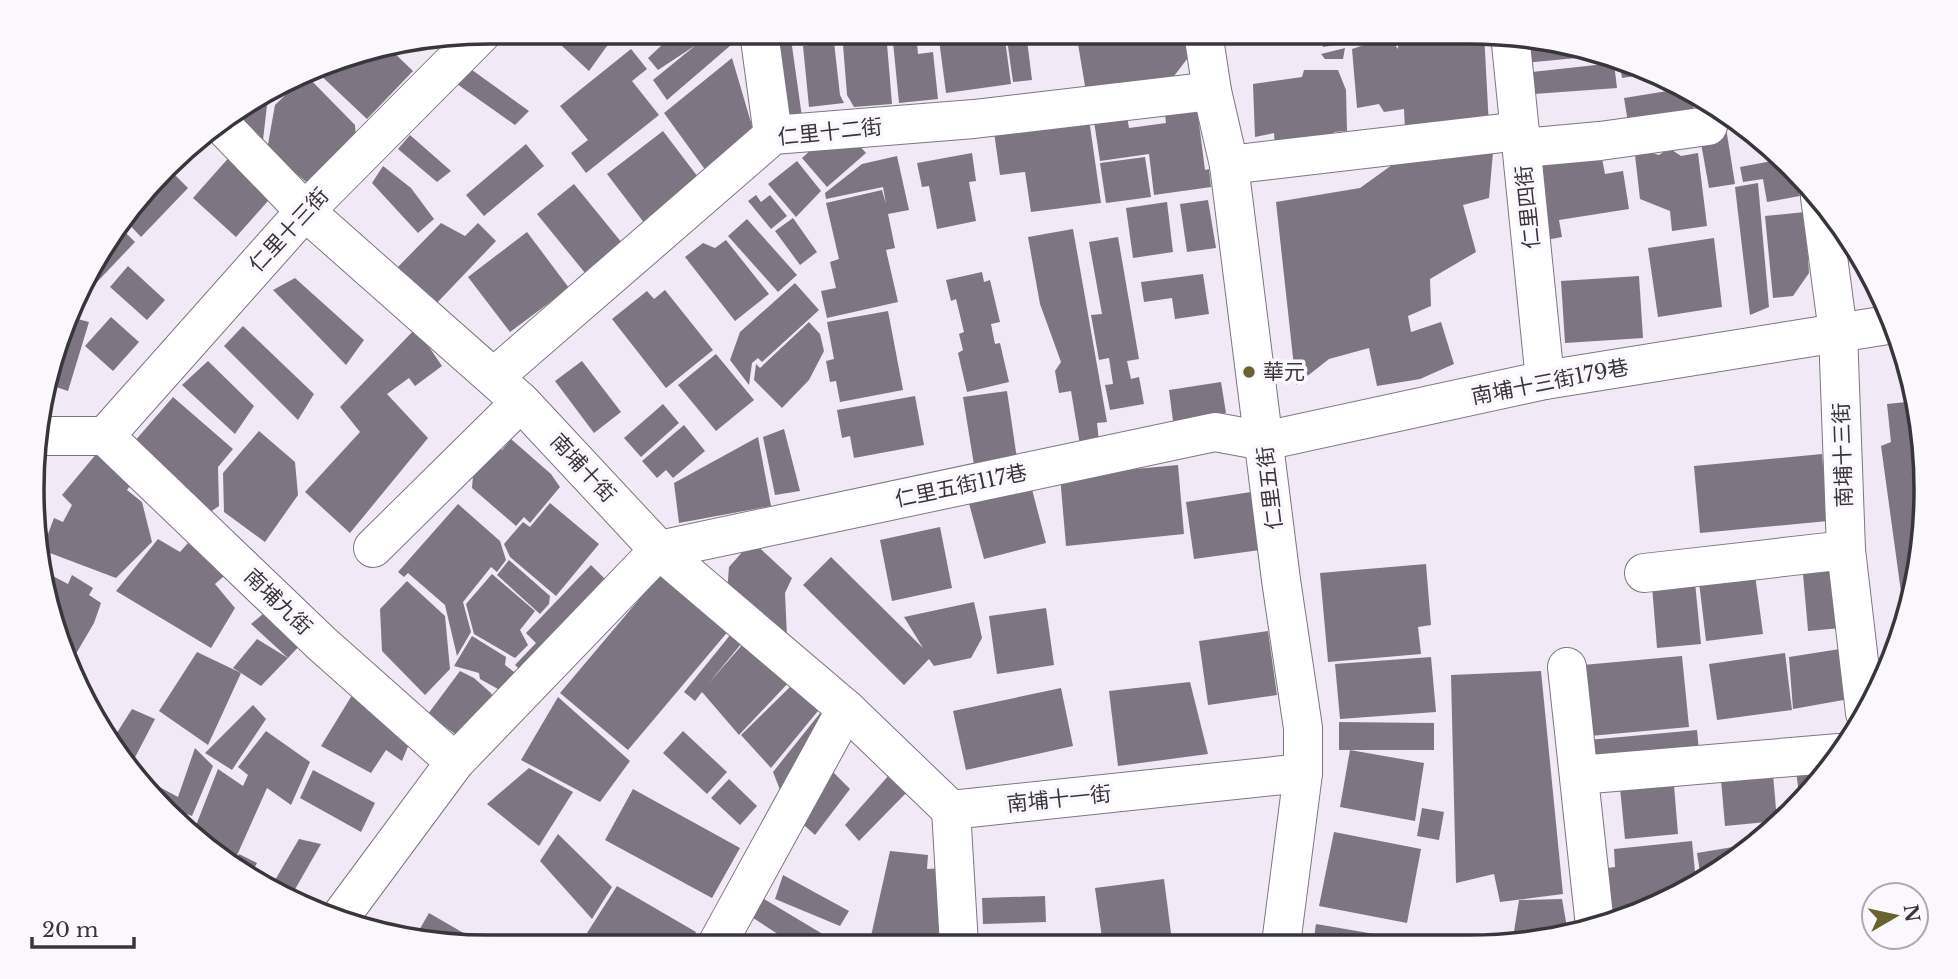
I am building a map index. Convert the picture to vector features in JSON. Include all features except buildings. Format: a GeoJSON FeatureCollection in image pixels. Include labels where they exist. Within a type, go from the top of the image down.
{"type":"FeatureCollection","features":[{"type":"Feature","properties":{"kind":"street"},"geometry":{"type":"LineString","coordinates":[[764,44],[774,135]]}},
{"type":"Feature","properties":{"kind":"street","name":"仁里五街"},"geometry":{"type":"LineString","coordinates":[[1205,44],[1228,165],[1303,727],[1303,773],[1281,935]]}},
{"type":"Feature","properties":{"kind":"street","name":"仁里十三街"},"geometry":{"type":"LineString","coordinates":[[105,436],[305,211],[470,45]]}},
{"type":"Feature","properties":{"kind":"street","name":"仁里四街"},"geometry":{"type":"LineString","coordinates":[[1511,46],[1545,380]]}},
{"type":"Feature","properties":{"kind":"street","name":"仁里十二街"},"geometry":{"type":"LineString","coordinates":[[373,548],[508,389],[774,135],[974,119],[1212,91]]}},
{"type":"Feature","properties":{"kind":"street"},"geometry":{"type":"LineString","coordinates":[[1228,165],[1521,139],[1600,141],[1708,126]]}},
{"type":"Feature","properties":{"kind":"street","name":"南埔十街"},"geometry":{"type":"LineString","coordinates":[[227,130],[305,211],[508,389],[659,550],[846,709],[951,810]]}},
{"type":"Feature","properties":{"kind":"street","name":"南埔十三街"},"geometry":{"type":"LineString","coordinates":[[1823,219],[1838,332],[1846,550],[1863,696]]}},
{"type":"Feature","properties":{"kind":"street","name":"南埔十三街179巷"},"geometry":{"type":"LineString","coordinates":[[1264,441],[1545,380],[1883,326]]}},
{"type":"Feature","properties":{"kind":"street","name":"仁里五街117巷"},"geometry":{"type":"LineString","coordinates":[[659,550],[1215,432],[1264,441]]}},
{"type":"Feature","properties":{"kind":"street"},"geometry":{"type":"LineString","coordinates":[[47,436],[105,436]]}},
{"type":"Feature","properties":{"kind":"street","name":"南埔九街"},"geometry":{"type":"LineString","coordinates":[[105,436],[321,643],[456,762]]}},
{"type":"Feature","properties":{"kind":"street"},"geometry":{"type":"LineString","coordinates":[[344,911],[456,762],[659,550]]}},
{"type":"Feature","properties":{"kind":"street"},"geometry":{"type":"LineString","coordinates":[[1644,573],[1846,550]]}},
{"type":"Feature","properties":{"kind":"street"},"geometry":{"type":"LineString","coordinates":[[1567,667],[1594,917]]}},
{"type":"Feature","properties":{"kind":"street"},"geometry":{"type":"LineString","coordinates":[[722,935],[846,709]]}},
{"type":"Feature","properties":{"kind":"street"},"geometry":{"type":"LineString","coordinates":[[1579,775],[1828,753]]}},
{"type":"Feature","properties":{"kind":"street","name":"南埔十一街"},"geometry":{"type":"LineString","coordinates":[[951,810],[1303,773]]}},
{"type":"Feature","properties":{"kind":"street"},"geometry":{"type":"LineString","coordinates":[[951,810],[958,935]]}},
{"type":"Feature","properties":{"kind":"place","name":"華元"},"geometry":{"type":"Point","coordinates":[1249,372]}}]}
